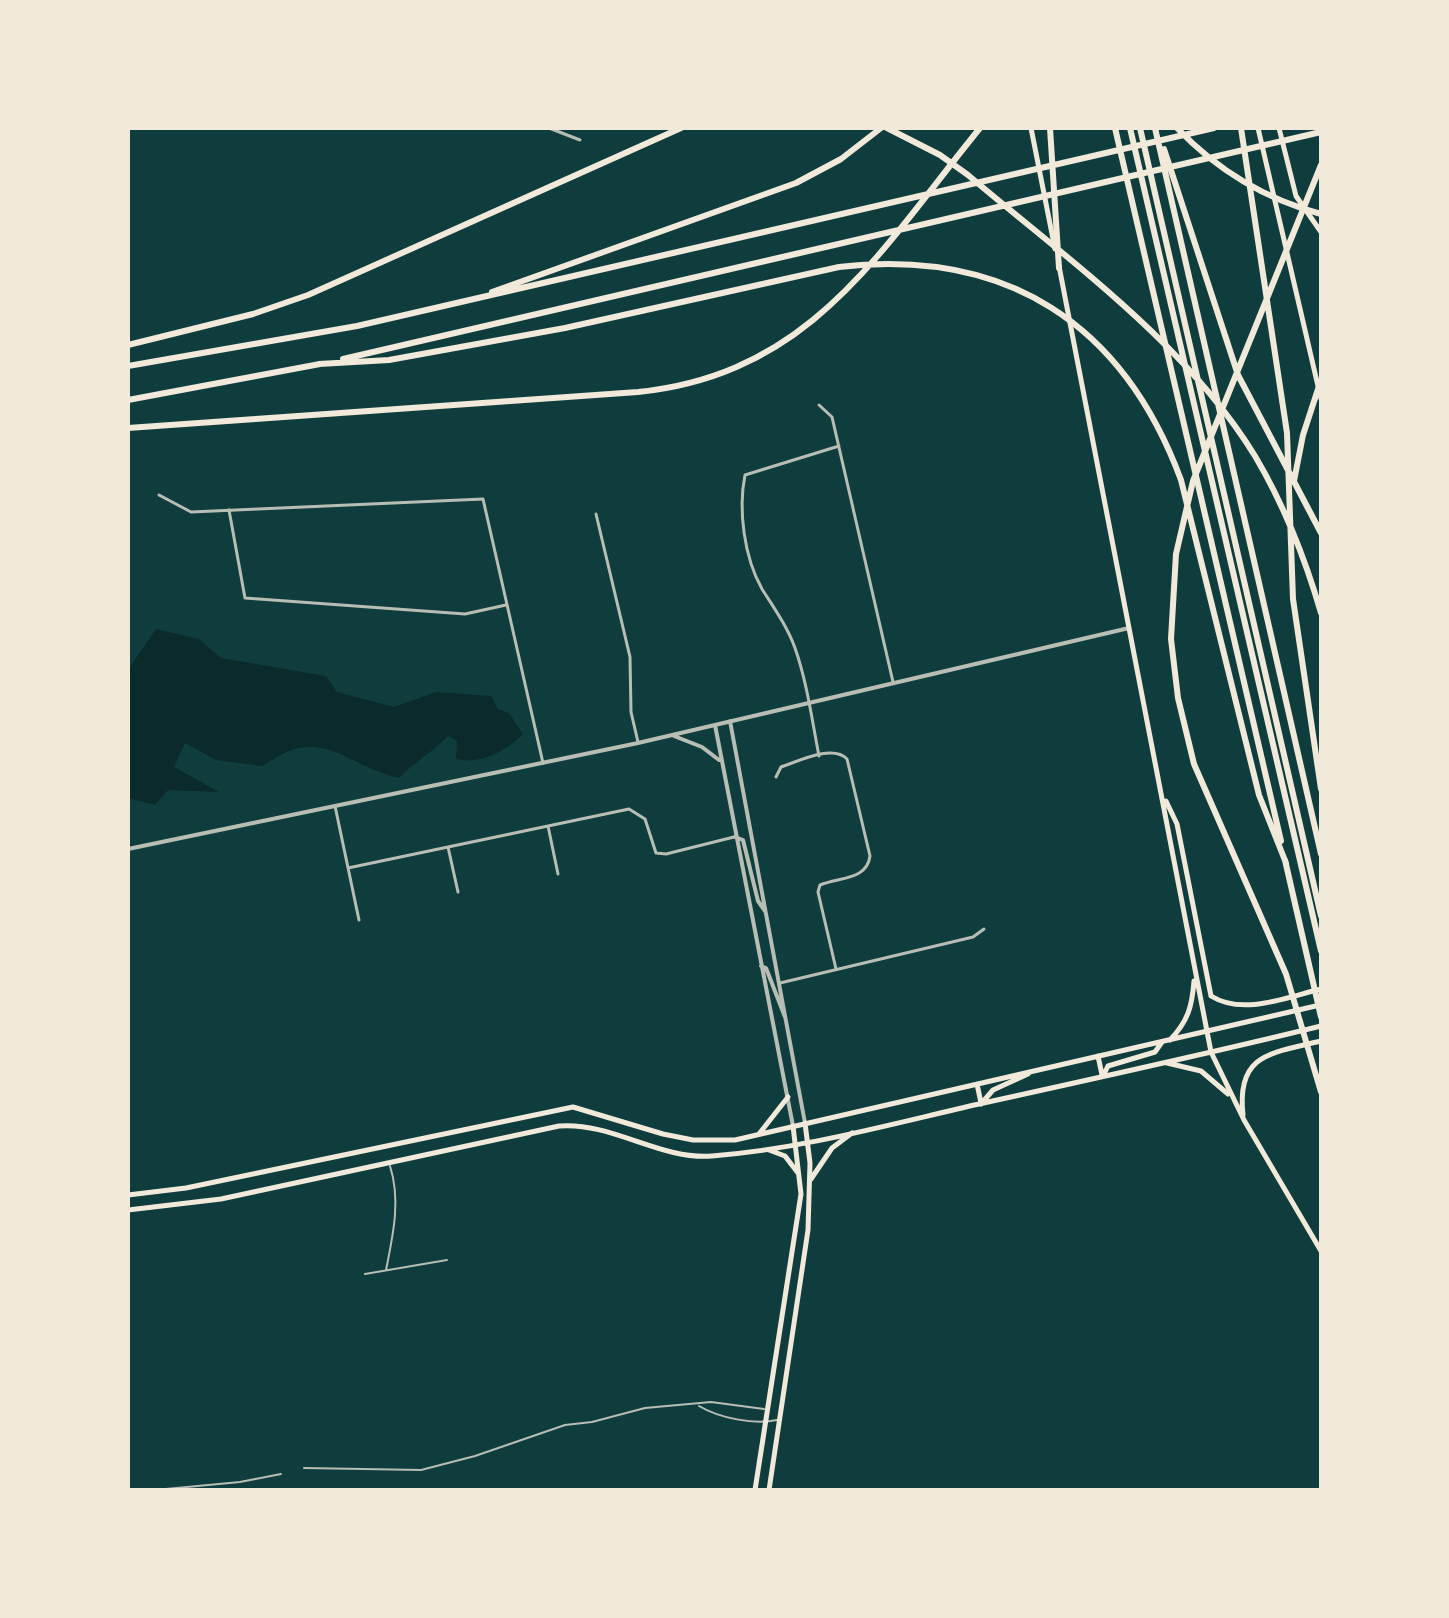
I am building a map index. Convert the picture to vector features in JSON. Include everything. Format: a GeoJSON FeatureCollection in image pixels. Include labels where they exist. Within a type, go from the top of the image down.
{"type":"FeatureCollection","features":[{"type":"Feature","properties":{"kind":"highway"},"geometry":{"type":"LineString","coordinates":[[128,345],[279,307],[681,128]]}},
{"type":"Feature","properties":{"kind":"highway"},"geometry":{"type":"LineString","coordinates":[[472,300],[796,183],[841,159],[884,128],[940,155],[968,175],[1156,337],[1198,381],[1236,428],[1270,483],[1300,547],[1321,613]]}},
{"type":"Feature","properties":{"kind":"highway"},"geometry":{"type":"LineString","coordinates":[[128,428],[553,398],[690,385],[734,371],[779,347],[841,295],[980,128]]}},
{"type":"Feature","properties":{"kind":"highway"},"geometry":{"type":"LineString","coordinates":[[1050,128],[1059,268]]}},
{"type":"Feature","properties":{"kind":"highway"},"geometry":{"type":"LineString","coordinates":[[1115,128],[1321,1017]]}},
{"type":"Feature","properties":{"kind":"highway"},"geometry":{"type":"LineString","coordinates":[[1130,128],[1321,951]]}},
{"type":"Feature","properties":{"kind":"highway"},"geometry":{"type":"LineString","coordinates":[[1140,128],[1321,916]]}},
{"type":"Feature","properties":{"kind":"highway"},"geometry":{"type":"LineString","coordinates":[[1156,128],[1189,217],[1227,348],[1250,401],[1321,533]]}},
{"type":"Feature","properties":{"kind":"highway"},"geometry":{"type":"LineString","coordinates":[[1156,128],[1321,854]]}},
{"type":"Feature","properties":{"kind":"highway"},"geometry":{"type":"LineString","coordinates":[[1177,128],[1216,164],[1240,180],[1262,193],[1321,214]]}},
{"type":"Feature","properties":{"kind":"highway"},"geometry":{"type":"LineString","coordinates":[[128,366],[297,339],[1214,128]]}},
{"type":"Feature","properties":{"kind":"highway"},"geometry":{"type":"LineString","coordinates":[[1241,128],[1278,361],[1290,500],[1293,599],[1321,789]]}},
{"type":"Feature","properties":{"kind":"highway"},"geometry":{"type":"LineString","coordinates":[[128,400],[319,364],[1321,132]]}},
{"type":"Feature","properties":{"kind":"highway"},"geometry":{"type":"LineString","coordinates":[[1321,165],[1213,428],[1186,504],[1176,554],[1171,610],[1178,698],[1194,764],[1286,974],[1321,1092]]}},
{"type":"Feature","properties":{"kind":"highway"},"geometry":{"type":"LineString","coordinates":[[319,364],[402,358],[647,311],[839,267],[912,262],[971,271],[1048,305],[1093,340],[1143,398],[1171,451],[1188,505],[1259,795],[1286,863]]}},
{"type":"Feature","properties":{"kind":"highway"},"geometry":{"type":"LineString","coordinates":[[1290,500],[1303,435],[1321,380]]}},
{"type":"Feature","properties":{"kind":"main road"},"geometry":{"type":"LineString","coordinates":[[1031,128],[1103,506],[1131,627],[1211,1052],[1231,1098],[1321,1251]]}},
{"type":"Feature","properties":{"kind":"main road"},"geometry":{"type":"LineString","coordinates":[[1258,128],[1321,399]]}},
{"type":"Feature","properties":{"kind":"main road"},"geometry":{"type":"LineString","coordinates":[[1279,128],[1296,196],[1321,232]]}},
{"type":"Feature","properties":{"kind":"main road"},"geometry":{"type":"LineString","coordinates":[[1162,794],[1177,824],[1211,996],[1235,1006],[1251,1005],[1321,989]]}},
{"type":"Feature","properties":{"kind":"main road"},"geometry":{"type":"LineString","coordinates":[[1170,1040],[1185,1025],[1191,1012],[1195,972]]}},
{"type":"Feature","properties":{"kind":"main road"},"geometry":{"type":"LineString","coordinates":[[128,1195],[186,1188],[573,1107],[693,1140],[724,1141],[1321,1005]]}},
{"type":"Feature","properties":{"kind":"main road"},"geometry":{"type":"LineString","coordinates":[[128,1210],[196,1204],[523,1132],[569,1125],[600,1127],[676,1153],[708,1156],[764,1149],[981,1104],[1321,1026]]}},
{"type":"Feature","properties":{"kind":"main road"},"geometry":{"type":"LineString","coordinates":[[1244,1120],[1241,1092],[1244,1077],[1251,1066],[1266,1055],[1321,1041]]}},
{"type":"Feature","properties":{"kind":"main road"},"geometry":{"type":"LineString","coordinates":[[1103,1077],[1108,1066],[1155,1052],[1162,1042]]}},
{"type":"Feature","properties":{"kind":"main road"},"geometry":{"type":"LineString","coordinates":[[1098,1056],[1103,1077]]}},
{"type":"Feature","properties":{"kind":"main road"},"geometry":{"type":"LineString","coordinates":[[1166,1062],[1201,1071],[1231,1098]]}},
{"type":"Feature","properties":{"kind":"main road"},"geometry":{"type":"LineString","coordinates":[[981,1104],[993,1090],[1032,1072]]}},
{"type":"Feature","properties":{"kind":"main road"},"geometry":{"type":"LineString","coordinates":[[977,1084],[981,1104]]}},
{"type":"Feature","properties":{"kind":"main road"},"geometry":{"type":"LineString","coordinates":[[758,1135],[774,1119],[788,1097]]}},
{"type":"Feature","properties":{"kind":"main road"},"geometry":{"type":"LineString","coordinates":[[519,1118],[523,1132]]}},
{"type":"Feature","properties":{"kind":"main road"},"geometry":{"type":"LineString","coordinates":[[769,1490],[808,1230],[810,1180],[805,1123]]}},
{"type":"Feature","properties":{"kind":"main road"},"geometry":{"type":"LineString","coordinates":[[755,1490],[797,1228],[800,1176],[793,1126]]}},
{"type":"Feature","properties":{"kind":"main road"},"geometry":{"type":"LineString","coordinates":[[810,1180],[832,1148],[853,1132]]}},
{"type":"Feature","properties":{"kind":"main road"},"geometry":{"type":"LineString","coordinates":[[385,1147],[389,1161]]}},
{"type":"Feature","properties":{"kind":"main road"},"geometry":{"type":"LineString","coordinates":[[764,1149],[785,1156],[800,1176]]}},
{"type":"Feature","properties":{"kind":"street"},"geometry":{"type":"LineString","coordinates":[[549,128],[580,140]]}},
{"type":"Feature","properties":{"kind":"street"},"geometry":{"type":"LineString","coordinates":[[819,405],[832,417],[893,682]]}},
{"type":"Feature","properties":{"kind":"street"},"geometry":{"type":"LineString","coordinates":[[819,756],[795,647],[780,615],[761,587],[748,551],[740,498],[745,475],[839,446]]}},
{"type":"Feature","properties":{"kind":"street"},"geometry":{"type":"LineString","coordinates":[[159,495],[191,512],[483,499],[543,763]]}},
{"type":"Feature","properties":{"kind":"street"},"geometry":{"type":"LineString","coordinates":[[229,510],[245,598],[465,614],[506,605]]}},
{"type":"Feature","properties":{"kind":"street"},"geometry":{"type":"LineString","coordinates":[[596,514],[630,657],[631,712],[638,743]]}},
{"type":"Feature","properties":{"kind":"street"},"geometry":{"type":"LineString","coordinates":[[128,849],[672,736],[1131,627]]}},
{"type":"Feature","properties":{"kind":"street"},"geometry":{"type":"LineString","coordinates":[[730,721],[805,1123]]}},
{"type":"Feature","properties":{"kind":"street"},"geometry":{"type":"LineString","coordinates":[[715,725],[734,837],[793,1126]]}},
{"type":"Feature","properties":{"kind":"street"},"geometry":{"type":"LineString","coordinates":[[672,736],[702,747],[721,762]]}},
{"type":"Feature","properties":{"kind":"street"},"geometry":{"type":"LineString","coordinates":[[776,777],[781,767],[819,756],[837,752],[847,759],[870,856],[869,867],[863,873],[820,885],[818,892],[836,969]]}},
{"type":"Feature","properties":{"kind":"street"},"geometry":{"type":"LineString","coordinates":[[335,806],[359,920]]}},
{"type":"Feature","properties":{"kind":"street"},"geometry":{"type":"LineString","coordinates":[[348,868],[629,809],[645,819],[656,853],[666,854],[734,837],[743,840],[758,901],[767,913]]}},
{"type":"Feature","properties":{"kind":"street"},"geometry":{"type":"LineString","coordinates":[[548,826],[558,874]]}},
{"type":"Feature","properties":{"kind":"street"},"geometry":{"type":"LineString","coordinates":[[448,847],[458,892]]}},
{"type":"Feature","properties":{"kind":"street"},"geometry":{"type":"LineString","coordinates":[[779,983],[973,937],[984,929]]}},
{"type":"Feature","properties":{"kind":"street"},"geometry":{"type":"LineString","coordinates":[[761,966],[766,968],[779,1008],[786,1019]]}},
{"type":"Feature","properties":{"kind":"lane"},"geometry":{"type":"LineString","coordinates":[[386,1270],[395,1210],[395,1183],[389,1161]]}},
{"type":"Feature","properties":{"kind":"lane"},"geometry":{"type":"LineString","coordinates":[[365,1274],[447,1260]]}},
{"type":"Feature","properties":{"kind":"lane"},"geometry":{"type":"LineString","coordinates":[[304,1468],[421,1470],[475,1456],[565,1425],[592,1422],[645,1408],[698,1406],[711,1402],[769,1410],[780,1419]]}},
{"type":"Feature","properties":{"kind":"lane"},"geometry":{"type":"LineString","coordinates":[[698,1406],[711,1413],[766,1423],[780,1419]]}},
{"type":"Feature","properties":{"kind":"lane"},"geometry":{"type":"LineString","coordinates":[[155,1490],[240,1482],[281,1474]]}},
{"type":"Feature","properties":{"kind":"water"},"geometry":{"type":"Polygon","coordinates":[[[156,629],[199,639],[221,658],[326,676],[337,692],[394,707],[436,692],[491,696],[498,709],[509,713],[523,734],[509,746],[474,760],[456,759],[457,741],[448,736],[399,778],[316,747],[283,754],[263,766],[216,760],[185,743],[174,767],[219,792],[168,790],[155,805],[128,798],[128,670],[156,629]]]}}]}
